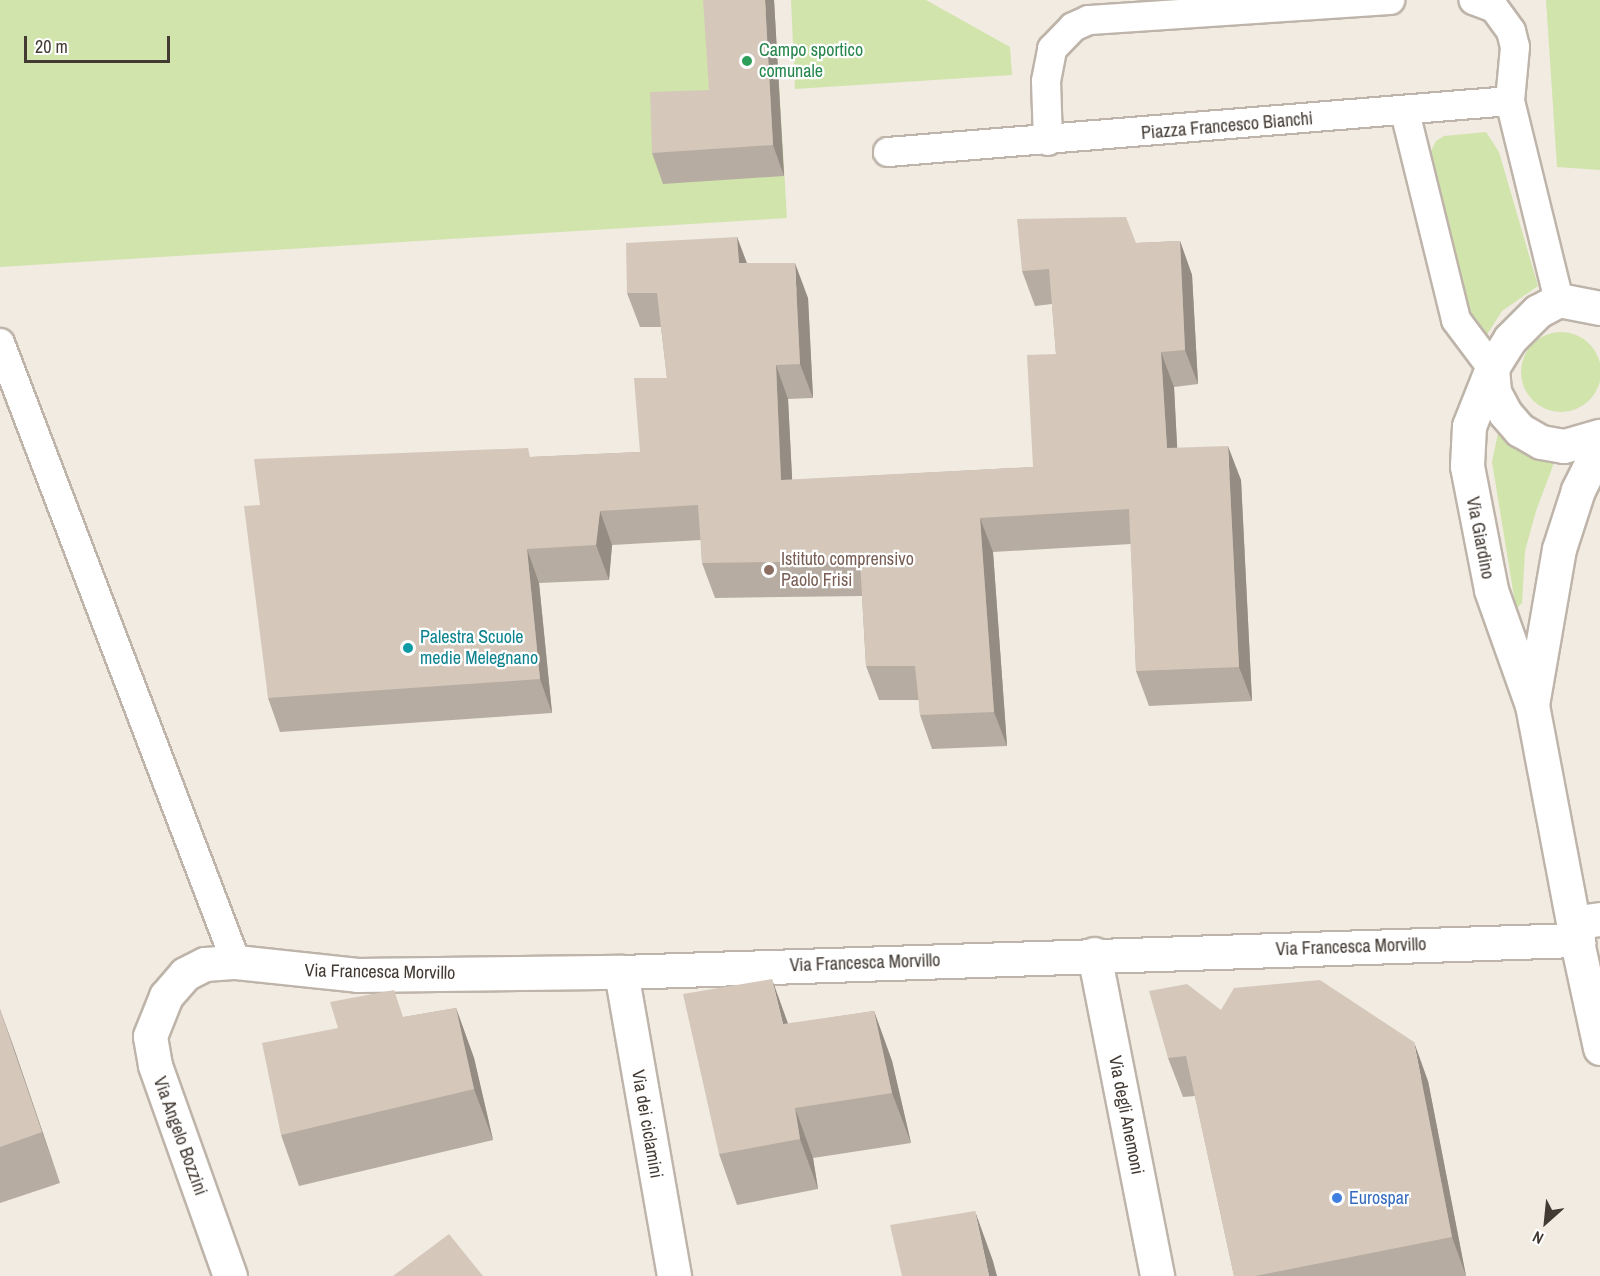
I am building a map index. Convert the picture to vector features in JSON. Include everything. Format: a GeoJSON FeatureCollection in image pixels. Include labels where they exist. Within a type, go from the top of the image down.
{"type":"FeatureCollection","features":[{"type":"Feature","properties":{"kind":"street","name":"Via Giardino"},"geometry":{"type":"LineString","coordinates":[[1600,280],[1559,300],[1521,325],[1492,368],[1469,426],[1467,466],[1491,590],[1532,705],[1584,928],[1600,1048]]}},
{"type":"Feature","properties":{"kind":"street"},"geometry":{"type":"LineString","coordinates":[[1559,300],[1600,308]]}},
{"type":"Feature","properties":{"kind":"street"},"geometry":{"type":"LineString","coordinates":[[1492,368],[1494,392],[1505,413],[1520,430],[1541,442],[1564,446],[1600,436]]}},
{"type":"Feature","properties":{"kind":"street","name":"Via Giardino"},"geometry":{"type":"LineString","coordinates":[[1532,705],[1559,549],[1578,490],[1600,446]]}},
{"type":"Feature","properties":{"kind":"street","name":"Via Francesca Morvillo"},"geometry":{"type":"LineString","coordinates":[[166,996],[195,968],[237,962],[357,975],[621,972],[1094,954],[1584,928]]}},
{"type":"Feature","properties":{"kind":"street","name":"Via degli Anemoni"},"geometry":{"type":"LineString","coordinates":[[1094,954],[1157,1276]]}},
{"type":"Feature","properties":{"kind":"street","name":"Via dei ciclamini"},"geometry":{"type":"LineString","coordinates":[[621,972],[674,1276]]}},
{"type":"Feature","properties":{"kind":"street","name":"Via Angelo Bozzini"},"geometry":{"type":"LineString","coordinates":[[166,996],[150,1036],[155,1065],[230,1276]]}},
{"type":"Feature","properties":{"kind":"lane"},"geometry":{"type":"LineString","coordinates":[[1048,141],[1046,81],[1052,49],[1061,36],[1089,20],[1390,0]]}},
{"type":"Feature","properties":{"kind":"lane"},"geometry":{"type":"LineString","coordinates":[[1473,0],[1494,8],[1511,31],[1515,47],[1510,101],[1559,300]]}},
{"type":"Feature","properties":{"kind":"lane","name":"Piazza Francesco Bianchi"},"geometry":{"type":"LineString","coordinates":[[888,152],[1406,112],[1510,101]]}},
{"type":"Feature","properties":{"kind":"lane"},"geometry":{"type":"LineString","coordinates":[[1406,112],[1456,320],[1492,368]]}},
{"type":"Feature","properties":{"kind":"lane"},"geometry":{"type":"LineString","coordinates":[[0,343],[237,962]]}},
{"type":"Feature","properties":{"kind":"green space"},"geometry":{"type":"Polygon","coordinates":[[[0,0],[774,0],[787,218],[0,267],[0,0]]]}},
{"type":"Feature","properties":{"kind":"green space"},"geometry":{"type":"Polygon","coordinates":[[[791,0],[926,0],[1010,47],[1012,75],[795,89],[791,0]]]}},
{"type":"Feature","properties":{"kind":"green space"},"geometry":{"type":"Polygon","coordinates":[[[1546,0],[1600,0],[1600,170],[1557,167],[1546,0]]]}},
{"type":"Feature","properties":{"kind":"green space"},"geometry":{"type":"Polygon","coordinates":[[[1486,132],[1499,152],[1538,286],[1502,311],[1486,336],[1471,319],[1464,301],[1431,151],[1436,141],[1444,136],[1486,132]]]}},
{"type":"Feature","properties":{"kind":"green space"},"geometry":{"type":"Polygon","coordinates":[[[1561,332],[1576,335],[1589,344],[1598,357],[1601,372],[1598,387],[1589,400],[1576,409],[1561,412],[1546,409],[1533,400],[1524,387],[1521,372],[1524,357],[1533,344],[1546,335],[1561,332]]]}},
{"type":"Feature","properties":{"kind":"green space"},"geometry":{"type":"Polygon","coordinates":[[[1498,433],[1521,451],[1554,463],[1536,511],[1525,551],[1522,603],[1516,609],[1492,462],[1498,433]]]}},
{"type":"Feature","properties":{"kind":"building","name":"Campo sportico comunale"},"geometry":{"type":"Polygon","coordinates":[[[703,0],[765,0],[773,145],[652,153],[650,92],[709,90],[703,0]]]}},
{"type":"Feature","properties":{"kind":"building"},"geometry":{"type":"Polygon","coordinates":[[[1126,217],[1136,243],[1180,241],[1185,350],[1161,352],[1167,448],[1228,446],[1239,667],[1136,671],[1129,509],[980,518],[994,712],[920,715],[915,666],[866,666],[860,561],[702,563],[698,505],[600,511],[596,545],[527,549],[540,679],[268,698],[244,506],[260,505],[254,459],[528,448],[530,457],[640,452],[634,378],[667,378],[657,293],[627,293],[626,243],[737,237],[739,263],[795,263],[800,364],[776,365],[781,480],[1033,467],[1027,355],[1056,354],[1049,269],[1022,271],[1017,219],[1126,217]]]}},
{"type":"Feature","properties":{"kind":"building"},"geometry":{"type":"Polygon","coordinates":[[[772,979],[783,1024],[874,1011],[892,1093],[795,1108],[800,1139],[719,1154],[683,994],[772,979]]]}},
{"type":"Feature","properties":{"kind":"building"},"geometry":{"type":"Polygon","coordinates":[[[1320,980],[1414,1042],[1452,1237],[1255,1276],[1234,1276],[1186,1056],[1168,1058],[1149,991],[1187,984],[1221,1010],[1234,988],[1320,980]]]}},
{"type":"Feature","properties":{"kind":"building"},"geometry":{"type":"Polygon","coordinates":[[[394,990],[403,1017],[456,1008],[474,1089],[281,1135],[262,1043],[338,1028],[330,1002],[394,990]]]}},
{"type":"Feature","properties":{"kind":"building"},"geometry":{"type":"Polygon","coordinates":[[[0,1010],[42,1132],[0,1147],[0,1010]]]}},
{"type":"Feature","properties":{"kind":"building"},"geometry":{"type":"Polygon","coordinates":[[[975,1211],[989,1276],[902,1276],[890,1225],[975,1211]]]}},
{"type":"Feature","properties":{"kind":"building"},"geometry":{"type":"Polygon","coordinates":[[[449,1234],[483,1276],[393,1276],[449,1234]]]}},
{"type":"Feature","properties":{"kind":"place","name":"Campo sportico comunale"},"geometry":{"type":"Point","coordinates":[747,61]}},
{"type":"Feature","properties":{"kind":"place","name":"Istituto comprensivo Paolo Frisi"},"geometry":{"type":"Point","coordinates":[769,570]}},
{"type":"Feature","properties":{"kind":"place","name":"Palestra Scuole medie Melegnano"},"geometry":{"type":"Point","coordinates":[408,648]}},
{"type":"Feature","properties":{"kind":"place","name":"Eurospar"},"geometry":{"type":"Point","coordinates":[1337,1198]}}]}
